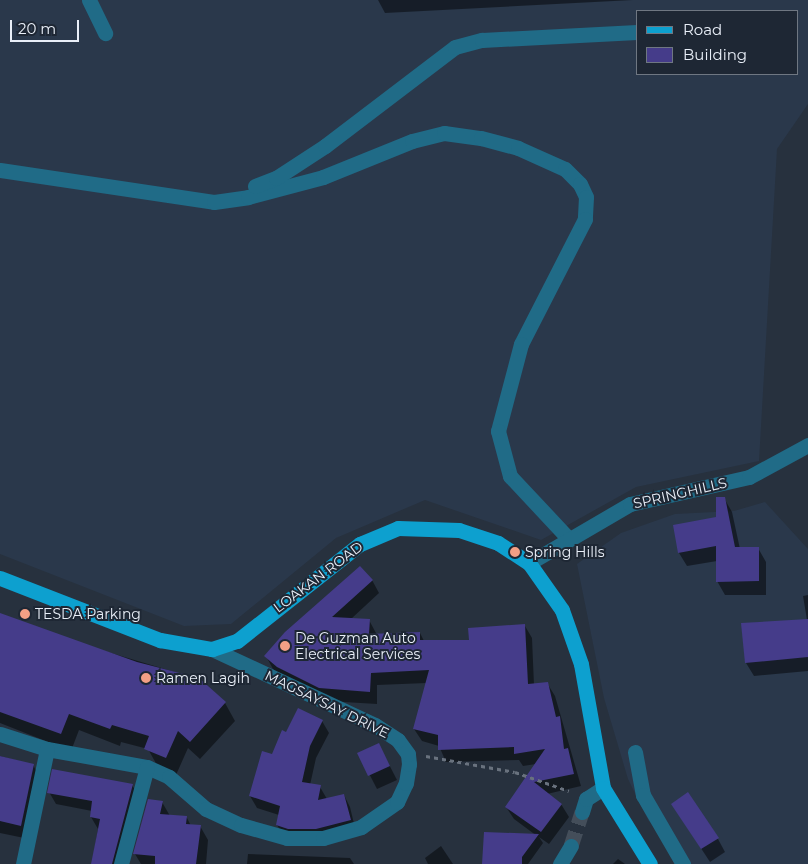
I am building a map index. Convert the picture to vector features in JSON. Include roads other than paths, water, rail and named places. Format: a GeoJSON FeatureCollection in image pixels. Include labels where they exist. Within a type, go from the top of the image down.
{"type":"FeatureCollection","features":[{"type":"Feature","properties":{"kind":"main road","name":"LOAKAN ROAD"},"geometry":{"type":"LineString","coordinates":[[0,578],[160,640],[212,649],[237,641],[360,544],[398,528],[459,530],[498,543],[529,563],[562,610],[581,664],[603,788],[633,842],[650,864]]}},
{"type":"Feature","properties":{"kind":"street"},"geometry":{"type":"LineString","coordinates":[[89,0],[105,33]]}},
{"type":"Feature","properties":{"kind":"street"},"geometry":{"type":"LineString","coordinates":[[214,202],[276,178],[325,146],[455,47],[482,40],[636,32]]}},
{"type":"Feature","properties":{"kind":"street"},"geometry":{"type":"LineString","coordinates":[[0,170],[214,202],[248,197],[323,177],[368,157],[444,133],[481,138],[518,148],[565,169],[580,184],[586,197],[585,219],[522,344],[498,431],[510,476],[569,539]]}},
{"type":"Feature","properties":{"kind":"street","name":"SPRINGHILLS"},"geometry":{"type":"LineString","coordinates":[[529,563],[630,504],[749,477],[808,445]]}},
{"type":"Feature","properties":{"kind":"street","name":"MAGSAYSAY DRIVE"},"geometry":{"type":"LineString","coordinates":[[0,734],[48,749],[147,767],[169,777],[206,808],[241,824],[287,838],[324,838],[361,827],[397,802],[406,783],[409,764],[408,754],[398,740],[375,725],[212,649]]}},
{"type":"Feature","properties":{"kind":"street"},"geometry":{"type":"LineString","coordinates":[[23,864],[48,749]]}},
{"type":"Feature","properties":{"kind":"street"},"geometry":{"type":"LineString","coordinates":[[635,752],[643,796],[683,864]]}},
{"type":"Feature","properties":{"kind":"street"},"geometry":{"type":"LineString","coordinates":[[121,864],[147,767]]}},
{"type":"Feature","properties":{"kind":"street"},"geometry":{"type":"LineString","coordinates":[[584,806],[603,788]]}},
{"type":"Feature","properties":{"kind":"street"},"geometry":{"type":"LineString","coordinates":[[560,864],[571,846]]}},
{"type":"Feature","properties":{"kind":"tunnel"},"geometry":{"type":"LineString","coordinates":[[571,846],[582,812]]}},
{"type":"Feature","properties":{"kind":"place","name":"Spring Hills"},"geometry":{"type":"Point","coordinates":[515,552]}},
{"type":"Feature","properties":{"kind":"place","name":"TESDA Parking"},"geometry":{"type":"Point","coordinates":[25,614]}},
{"type":"Feature","properties":{"kind":"place","name":"De Guzman Auto Electrical Services"},"geometry":{"type":"Point","coordinates":[285,646]}},
{"type":"Feature","properties":{"kind":"place","name":"Ramen Lagih"},"geometry":{"type":"Point","coordinates":[146,678]}}]}
